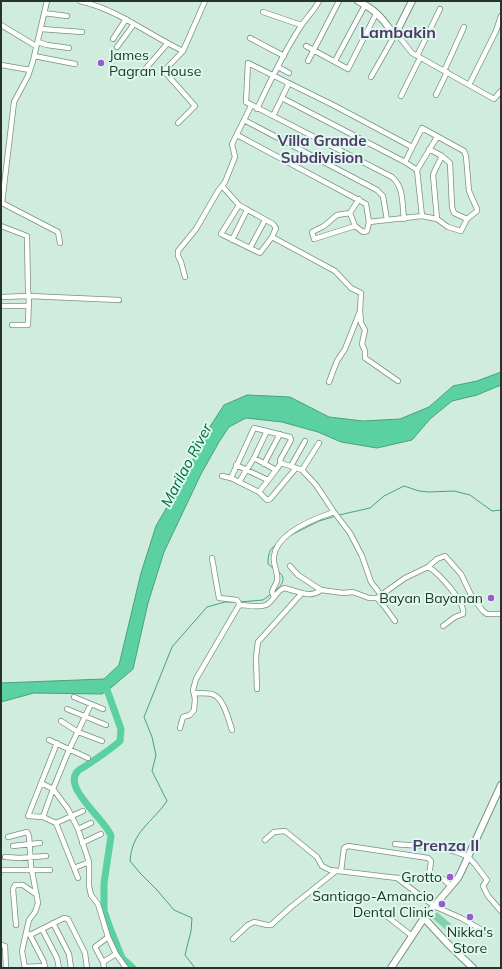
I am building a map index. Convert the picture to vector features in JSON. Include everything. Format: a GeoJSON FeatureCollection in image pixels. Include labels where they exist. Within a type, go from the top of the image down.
{"type":"FeatureCollection","features":[{"type":"Feature","properties":{"kind":"main road"},"geometry":{"type":"LineString","coordinates":[[358,1],[382,19],[391,32],[396,34],[412,1]]}},
{"type":"Feature","properties":{"kind":"main road"},"geometry":{"type":"LineString","coordinates":[[391,968],[424,918],[451,886],[462,870],[499,797],[501,785]]}},
{"type":"Feature","properties":{"kind":"main road"},"geometry":{"type":"LineString","coordinates":[[424,918],[473,968]]}},
{"type":"Feature","properties":{"kind":"street"},"geometry":{"type":"LineString","coordinates":[[47,1],[30,70],[14,102],[2,203],[58,232],[60,243]]}},
{"type":"Feature","properties":{"kind":"street"},"geometry":{"type":"LineString","coordinates":[[80,1],[96,5],[126,19],[167,44],[183,51]]}},
{"type":"Feature","properties":{"kind":"street"},"geometry":{"type":"LineString","coordinates":[[257,109],[284,56],[302,25],[313,12],[319,1]]}},
{"type":"Feature","properties":{"kind":"street"},"geometry":{"type":"LineString","coordinates":[[308,61],[339,1]]}},
{"type":"Feature","properties":{"kind":"street"},"geometry":{"type":"LineString","coordinates":[[178,124],[195,106],[164,71],[183,51],[203,2]]}},
{"type":"Feature","properties":{"kind":"street"},"geometry":{"type":"LineString","coordinates":[[335,61],[365,5]]}},
{"type":"Feature","properties":{"kind":"street"},"geometry":{"type":"LineString","coordinates":[[401,96],[440,9]]}},
{"type":"Feature","properties":{"kind":"street"},"geometry":{"type":"LineString","coordinates":[[263,12],[302,25]]}},
{"type":"Feature","properties":{"kind":"street"},"geometry":{"type":"LineString","coordinates":[[44,13],[67,16]]}},
{"type":"Feature","properties":{"kind":"street"},"geometry":{"type":"LineString","coordinates":[[306,46],[348,69],[376,14]]}},
{"type":"Feature","properties":{"kind":"street"},"geometry":{"type":"LineString","coordinates":[[469,84],[499,32],[501,16]]}},
{"type":"Feature","properties":{"kind":"street"},"geometry":{"type":"LineString","coordinates":[[113,39],[126,19]]}},
{"type":"Feature","properties":{"kind":"street"},"geometry":{"type":"LineString","coordinates":[[117,47],[134,24]]}},
{"type":"Feature","properties":{"kind":"street"},"geometry":{"type":"LineString","coordinates":[[1,25],[37,44],[69,48]]}},
{"type":"Feature","properties":{"kind":"street"},"geometry":{"type":"LineString","coordinates":[[436,95],[464,27]]}},
{"type":"Feature","properties":{"kind":"street"},"geometry":{"type":"LineString","coordinates":[[41,29],[82,32]]}},
{"type":"Feature","properties":{"kind":"street"},"geometry":{"type":"LineString","coordinates":[[371,77],[396,34],[408,50],[418,57],[494,99],[501,91]]}},
{"type":"Feature","properties":{"kind":"street"},"geometry":{"type":"LineString","coordinates":[[250,38],[284,56]]}},
{"type":"Feature","properties":{"kind":"street"},"geometry":{"type":"LineString","coordinates":[[141,74],[167,44]]}},
{"type":"Feature","properties":{"kind":"street"},"geometry":{"type":"LineString","coordinates":[[34,56],[75,64]]}},
{"type":"Feature","properties":{"kind":"street"},"geometry":{"type":"LineString","coordinates":[[404,219],[401,189],[394,179],[251,106],[246,102],[248,63],[412,147]]}},
{"type":"Feature","properties":{"kind":"street"},"geometry":{"type":"LineString","coordinates":[[1,65],[30,70]]}},
{"type":"Feature","properties":{"kind":"street"},"geometry":{"type":"LineString","coordinates":[[278,67],[290,73]]}},
{"type":"Feature","properties":{"kind":"street"},"geometry":{"type":"LineString","coordinates":[[273,116],[289,83]]}},
{"type":"Feature","properties":{"kind":"street"},"geometry":{"type":"LineString","coordinates":[[282,98],[405,162],[417,170]]}},
{"type":"Feature","properties":{"kind":"street"},"geometry":{"type":"LineString","coordinates":[[185,277],[182,262],[178,256],[178,251],[196,229],[225,182],[236,156],[232,144],[251,106]]}},
{"type":"Feature","properties":{"kind":"street"},"geometry":{"type":"LineString","coordinates":[[244,120],[304,150],[379,192],[383,196],[387,220]]}},
{"type":"Feature","properties":{"kind":"street"},"geometry":{"type":"LineString","coordinates":[[369,222],[422,216],[437,219],[448,227],[459,231],[463,229],[467,219],[475,213],[477,209],[469,191],[466,153],[461,149],[422,128],[405,162]]}},
{"type":"Feature","properties":{"kind":"street"},"geometry":{"type":"LineString","coordinates":[[237,135],[359,199],[366,204],[369,222],[368,228],[365,232],[354,226],[314,239],[312,232],[324,226],[337,215],[350,213],[359,199]]}},
{"type":"Feature","properties":{"kind":"street"},"geometry":{"type":"LineString","coordinates":[[422,216],[417,170],[437,137]]}},
{"type":"Feature","properties":{"kind":"street"},"geometry":{"type":"LineString","coordinates":[[429,149],[448,160],[451,166],[452,207],[454,213],[467,219]]}},
{"type":"Feature","properties":{"kind":"street"},"geometry":{"type":"LineString","coordinates":[[437,219],[434,175],[442,156]]}},
{"type":"Feature","properties":{"kind":"street"},"geometry":{"type":"LineString","coordinates":[[222,186],[239,205],[275,226],[275,233],[260,253],[221,234],[239,205]]}},
{"type":"Feature","properties":{"kind":"street"},"geometry":{"type":"LineString","coordinates":[[232,240],[247,210]]}},
{"type":"Feature","properties":{"kind":"street"},"geometry":{"type":"LineString","coordinates":[[350,213],[354,226]]}},
{"type":"Feature","properties":{"kind":"street"},"geometry":{"type":"LineString","coordinates":[[250,248],[265,220]]}},
{"type":"Feature","properties":{"kind":"street"},"geometry":{"type":"LineString","coordinates":[[1,226],[27,236],[28,291],[30,296],[28,325],[12,325]]}},
{"type":"Feature","properties":{"kind":"street"},"geometry":{"type":"LineString","coordinates":[[324,226],[326,235]]}},
{"type":"Feature","properties":{"kind":"street"},"geometry":{"type":"LineString","coordinates":[[272,237],[335,271],[351,288],[361,293],[361,323],[365,330],[362,344],[365,351],[365,358],[398,381]]}},
{"type":"Feature","properties":{"kind":"street"},"geometry":{"type":"LineString","coordinates":[[1,297],[30,296],[119,300]]}},
{"type":"Feature","properties":{"kind":"street"},"geometry":{"type":"LineString","coordinates":[[1,306],[29,306]]}},
{"type":"Feature","properties":{"kind":"street"},"geometry":{"type":"LineString","coordinates":[[329,382],[337,361],[345,349],[360,311]]}},
{"type":"Feature","properties":{"kind":"street"},"geometry":{"type":"LineString","coordinates":[[230,478],[254,428],[289,436],[291,438],[280,460],[281,463],[259,492]]}},
{"type":"Feature","properties":{"kind":"street"},"geometry":{"type":"LineString","coordinates":[[239,482],[254,458],[267,431]]}},
{"type":"Feature","properties":{"kind":"street"},"geometry":{"type":"LineString","coordinates":[[264,464],[280,434]]}},
{"type":"Feature","properties":{"kind":"street"},"geometry":{"type":"LineString","coordinates":[[222,476],[230,478],[259,492],[267,500],[270,499],[293,467],[304,440]]}},
{"type":"Feature","properties":{"kind":"street"},"geometry":{"type":"LineString","coordinates":[[302,470],[318,443]]}},
{"type":"Feature","properties":{"kind":"street"},"geometry":{"type":"LineString","coordinates":[[254,458],[276,470]]}},
{"type":"Feature","properties":{"kind":"street"},"geometry":{"type":"LineString","coordinates":[[281,463],[302,470],[316,485],[335,515],[350,534],[362,556],[370,582],[395,621]]}},
{"type":"Feature","properties":{"kind":"street"},"geometry":{"type":"LineString","coordinates":[[236,465],[268,480]]}},
{"type":"Feature","properties":{"kind":"street"},"geometry":{"type":"LineString","coordinates":[[274,597],[272,592],[277,582],[277,577],[273,558],[278,543],[296,529],[322,516],[335,515]]}},
{"type":"Feature","properties":{"kind":"street"},"geometry":{"type":"LineString","coordinates":[[290,566],[298,575],[321,590],[343,593],[353,592],[369,598],[379,596],[405,578],[428,567],[437,559],[446,556],[460,574],[472,598],[483,611],[487,614],[501,614]]}},
{"type":"Feature","properties":{"kind":"street"},"geometry":{"type":"LineString","coordinates":[[212,558],[219,598],[237,600],[240,605]]}},
{"type":"Feature","properties":{"kind":"street"},"geometry":{"type":"LineString","coordinates":[[428,567],[436,571],[457,596],[464,610],[463,614],[455,617],[443,626]]}},
{"type":"Feature","properties":{"kind":"street"},"geometry":{"type":"LineString","coordinates":[[180,728],[183,717],[190,715],[194,710],[195,693],[193,690],[196,679],[240,605],[265,605],[281,589],[284,588],[310,595],[316,595],[321,590]]}},
{"type":"Feature","properties":{"kind":"street"},"geometry":{"type":"LineString","coordinates":[[257,689],[256,657],[258,642],[302,594]]}},
{"type":"Feature","properties":{"kind":"street"},"geometry":{"type":"LineString","coordinates":[[195,693],[212,694],[216,696],[224,706],[232,730]]}},
{"type":"Feature","properties":{"kind":"street"},"geometry":{"type":"LineString","coordinates":[[74,697],[103,709]]}},
{"type":"Feature","properties":{"kind":"street"},"geometry":{"type":"LineString","coordinates":[[43,817],[69,750],[91,704]]}},
{"type":"Feature","properties":{"kind":"street"},"geometry":{"type":"LineString","coordinates":[[67,709],[106,725]]}},
{"type":"Feature","properties":{"kind":"street"},"geometry":{"type":"LineString","coordinates":[[60,721],[78,732],[102,741]]}},
{"type":"Feature","properties":{"kind":"street"},"geometry":{"type":"LineString","coordinates":[[49,740],[88,758]]}},
{"type":"Feature","properties":{"kind":"street"},"geometry":{"type":"LineString","coordinates":[[57,743],[28,816],[43,817],[56,823],[78,878]]}},
{"type":"Feature","properties":{"kind":"street"},"geometry":{"type":"LineString","coordinates":[[41,783],[53,789],[72,816],[78,829],[89,862],[89,886],[91,895],[100,909],[108,937],[122,967]]}},
{"type":"Feature","properties":{"kind":"street"},"geometry":{"type":"LineString","coordinates":[[56,823],[83,811]]}},
{"type":"Feature","properties":{"kind":"street"},"geometry":{"type":"LineString","coordinates":[[78,829],[91,823]]}},
{"type":"Feature","properties":{"kind":"street"},"geometry":{"type":"LineString","coordinates":[[265,840],[274,832],[285,831],[317,857],[322,866],[338,871],[397,878],[439,877],[451,886]]}},
{"type":"Feature","properties":{"kind":"street"},"geometry":{"type":"LineString","coordinates":[[8,837],[27,832],[29,836],[31,871],[38,903],[35,912],[29,920],[28,934],[23,943],[22,952],[25,968],[45,967],[44,962],[28,934]]}},
{"type":"Feature","properties":{"kind":"street"},"geometry":{"type":"LineString","coordinates":[[82,843],[101,834]]}},
{"type":"Feature","properties":{"kind":"street"},"geometry":{"type":"LineString","coordinates":[[13,846],[40,844]]}},
{"type":"Feature","properties":{"kind":"street"},"geometry":{"type":"LineString","coordinates":[[396,844],[451,850],[468,858],[474,863],[487,880],[483,886],[485,891],[501,911]]}},
{"type":"Feature","properties":{"kind":"street"},"geometry":{"type":"LineString","coordinates":[[233,939],[248,925],[254,922],[271,925],[291,907],[338,871],[344,848],[348,846],[428,858],[431,861],[429,877]]}},
{"type":"Feature","properties":{"kind":"street"},"geometry":{"type":"LineString","coordinates":[[5,857],[20,858],[46,856]]}},
{"type":"Feature","properties":{"kind":"street"},"geometry":{"type":"LineString","coordinates":[[74,868],[89,862]]}},
{"type":"Feature","properties":{"kind":"street"},"geometry":{"type":"LineString","coordinates":[[1,870],[50,870]]}},
{"type":"Feature","properties":{"kind":"street"},"geometry":{"type":"LineString","coordinates":[[397,878],[434,906],[461,918],[484,931]]}},
{"type":"Feature","properties":{"kind":"street"},"geometry":{"type":"LineString","coordinates":[[16,925],[13,889],[15,885],[23,885],[37,895]]}},
{"type":"Feature","properties":{"kind":"street"},"geometry":{"type":"LineString","coordinates":[[384,914],[412,936]]}},
{"type":"Feature","properties":{"kind":"street"},"geometry":{"type":"LineString","coordinates":[[28,934],[64,918],[68,919],[85,953],[87,968]]}},
{"type":"Feature","properties":{"kind":"street"},"geometry":{"type":"LineString","coordinates":[[53,923],[69,954],[71,968]]}},
{"type":"Feature","properties":{"kind":"street"},"geometry":{"type":"LineString","coordinates":[[42,929],[57,958],[59,968]]}},
{"type":"Feature","properties":{"kind":"street"},"geometry":{"type":"LineString","coordinates":[[104,968],[103,962],[95,947],[108,937]]}},
{"type":"Feature","properties":{"kind":"street"},"geometry":{"type":"LineString","coordinates":[[1,945],[5,946],[6,968]]}},
{"type":"Feature","properties":{"kind":"street"},"geometry":{"type":"LineString","coordinates":[[103,962],[116,954]]}},
{"type":"Feature","properties":{"kind":"shaded area"},"geometry":{"type":"Polygon","coordinates":[[[501,372],[501,385],[477,395],[452,401],[430,419],[412,440],[377,448],[341,442],[318,432],[282,422],[246,418],[229,427],[201,474],[164,552],[148,603],[133,669],[102,694],[34,693],[1,702],[1,683],[104,679],[119,665],[141,573],[156,526],[211,425],[224,405],[247,395],[290,397],[329,417],[363,421],[400,419],[429,407],[453,386],[477,381],[501,372]]]}},
{"type":"Feature","properties":{"kind":"shaded area"},"geometry":{"type":"Polygon","coordinates":[[[437,912],[451,924],[446,930],[432,918],[437,912]]]}},
{"type":"Feature","properties":{"kind":"waterway"},"geometry":{"type":"LineString","coordinates":[[339,515],[370,508],[384,496],[404,486],[419,491],[454,491],[470,495],[492,511],[501,510]]}},
{"type":"Feature","properties":{"kind":"waterway"},"geometry":{"type":"LineString","coordinates":[[289,536],[319,521],[336,516]]}},
{"type":"Feature","properties":{"kind":"waterway"},"geometry":{"type":"LineString","coordinates":[[273,568],[268,564],[268,558],[270,550],[276,545]]}},
{"type":"Feature","properties":{"kind":"waterway"},"geometry":{"type":"LineString","coordinates":[[275,591],[283,582],[283,577],[279,572]]}},
{"type":"Feature","properties":{"kind":"waterway"},"geometry":{"type":"LineString","coordinates":[[240,602],[263,600],[271,594]]}},
{"type":"Feature","properties":{"kind":"waterway"},"geometry":{"type":"LineString","coordinates":[[195,968],[185,955],[191,931],[192,918],[174,910],[130,861],[135,842],[139,835],[167,801],[152,771],[156,755],[152,737],[144,717],[172,647],[207,607],[225,602],[233,602]]}},
{"type":"Feature","properties":{"kind":"waterway"},"geometry":{"type":"LineString","coordinates":[[109,683],[106,687],[121,729],[120,741],[78,771],[74,779],[81,796],[111,836],[104,883],[104,911],[122,958],[133,968]]}},
{"type":"Feature","properties":{"kind":"place","name":"James Pagran House"},"geometry":{"type":"Point","coordinates":[101,63]}},
{"type":"Feature","properties":{"kind":"place","name":"Bayan Bayanan"},"geometry":{"type":"Point","coordinates":[491,598]}},
{"type":"Feature","properties":{"kind":"place","name":"Grotto"},"geometry":{"type":"Point","coordinates":[450,877]}},
{"type":"Feature","properties":{"kind":"place","name":"Santiago-Amancio Dental Clinic"},"geometry":{"type":"Point","coordinates":[442,904]}},
{"type":"Feature","properties":{"kind":"place","name":"Nikka's Store"},"geometry":{"type":"Point","coordinates":[470,917]}},
{"type":"Feature","properties":{"kind":"district","name":"Lambakin"},"geometry":{"type":"Point","coordinates":[398,32]}},
{"type":"Feature","properties":{"kind":"district","name":"Villa Grande Subdivision"},"geometry":{"type":"Point","coordinates":[322,148]}},
{"type":"Feature","properties":{"kind":"district","name":"Prenza II"},"geometry":{"type":"Point","coordinates":[446,845]}},
{"type":"Feature","properties":{"kind":"water label","name":"Marilao River"},"geometry":{"type":"Point","coordinates":[186,465]}}]}
